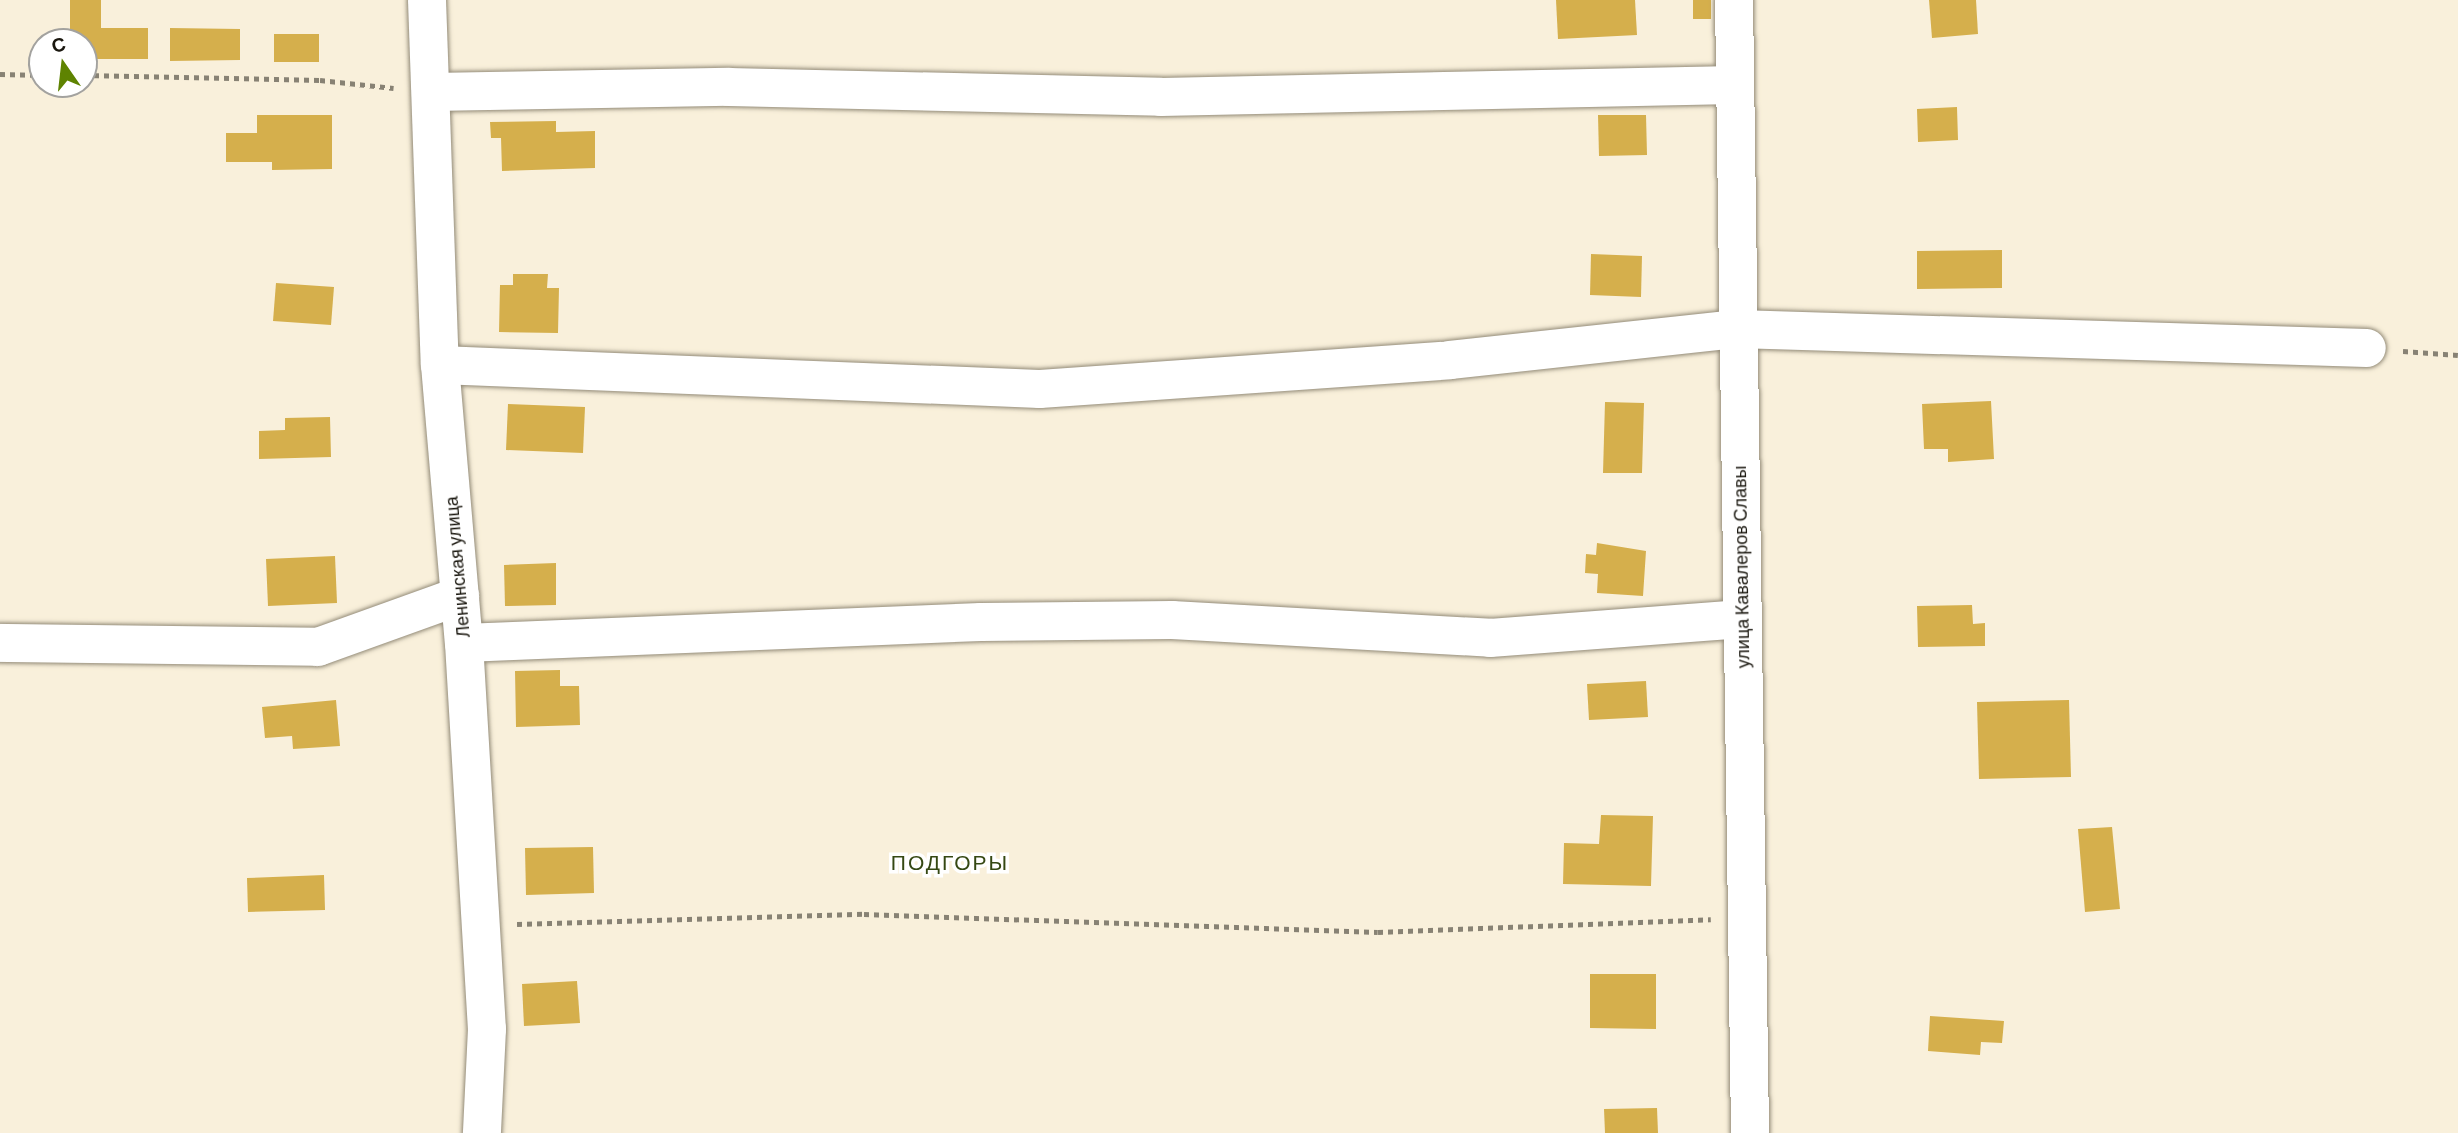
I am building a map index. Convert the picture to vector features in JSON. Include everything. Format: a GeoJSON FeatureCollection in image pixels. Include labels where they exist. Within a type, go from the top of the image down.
{"type":"FeatureCollection","features":[{"type":"Feature","properties":{"kind":"street","name":"Ленинская улица"},"geometry":{"type":"LineString","coordinates":[[427,0],[440,365],[464,643],[487,1029],[482,1133]]}},
{"type":"Feature","properties":{"kind":"street","name":"улица Кавалеров Славы"},"geometry":{"type":"LineString","coordinates":[[1734,0],[1750,1133]]}},
{"type":"Feature","properties":{"kind":"street"},"geometry":{"type":"LineString","coordinates":[[432,92],[729,87],[1161,97],[1735,85]]}},
{"type":"Feature","properties":{"kind":"street"},"geometry":{"type":"LineString","coordinates":[[440,365],[1040,389],[1450,360],[1737,329],[2367,348]]}},
{"type":"Feature","properties":{"kind":"street"},"geometry":{"type":"LineString","coordinates":[[0,643],[318,647],[460,596]]}},
{"type":"Feature","properties":{"kind":"street"},"geometry":{"type":"LineString","coordinates":[[464,643],[981,622],[1172,620],[1490,638],[1742,619]]}},
{"type":"Feature","properties":{"kind":"path"},"geometry":{"type":"LineString","coordinates":[[0,74],[28,75]]}},
{"type":"Feature","properties":{"kind":"path"},"geometry":{"type":"LineString","coordinates":[[98,75],[320,80],[432,92]]}},
{"type":"Feature","properties":{"kind":"path"},"geometry":{"type":"LineString","coordinates":[[2367,348],[2458,355]]}},
{"type":"Feature","properties":{"kind":"path"},"geometry":{"type":"LineString","coordinates":[[481,925],[864,914],[1378,932],[1746,918]]}},
{"type":"Feature","properties":{"kind":"building"},"geometry":{"type":"Polygon","coordinates":[[[70,0],[101,0],[101,28],[148,28],[148,59],[98,59],[98,28],[70,28],[70,0]]]}},
{"type":"Feature","properties":{"kind":"building"},"geometry":{"type":"Polygon","coordinates":[[[1556,0],[1635,0],[1637,35],[1558,39],[1556,0]]]}},
{"type":"Feature","properties":{"kind":"building"},"geometry":{"type":"Polygon","coordinates":[[[1693,0],[1711,0],[1711,19],[1693,19],[1693,0]]]}},
{"type":"Feature","properties":{"kind":"building"},"geometry":{"type":"Polygon","coordinates":[[[1929,0],[1976,0],[1978,34],[1932,38],[1929,0]]]}},
{"type":"Feature","properties":{"kind":"building"},"geometry":{"type":"Polygon","coordinates":[[[170,28],[240,29],[240,60],[170,61],[170,28]]]}},
{"type":"Feature","properties":{"kind":"building"},"geometry":{"type":"Polygon","coordinates":[[[274,34],[319,34],[319,62],[274,62],[274,34]]]}},
{"type":"Feature","properties":{"kind":"building"},"geometry":{"type":"Polygon","coordinates":[[[1957,107],[1958,140],[1918,142],[1917,109],[1957,107]]]}},
{"type":"Feature","properties":{"kind":"building"},"geometry":{"type":"Polygon","coordinates":[[[257,115],[332,115],[332,169],[272,170],[272,162],[226,162],[226,133],[257,133],[257,115]]]}},
{"type":"Feature","properties":{"kind":"building"},"geometry":{"type":"Polygon","coordinates":[[[1598,115],[1646,115],[1647,155],[1599,156],[1598,115]]]}},
{"type":"Feature","properties":{"kind":"building"},"geometry":{"type":"Polygon","coordinates":[[[556,121],[556,132],[595,131],[595,168],[502,171],[501,138],[491,138],[490,122],[556,121]]]}},
{"type":"Feature","properties":{"kind":"building"},"geometry":{"type":"Polygon","coordinates":[[[2002,250],[2002,288],[1917,289],[1917,251],[2002,250]]]}},
{"type":"Feature","properties":{"kind":"building"},"geometry":{"type":"Polygon","coordinates":[[[1591,254],[1642,256],[1641,297],[1590,295],[1591,254]]]}},
{"type":"Feature","properties":{"kind":"building"},"geometry":{"type":"Polygon","coordinates":[[[513,274],[548,274],[547,288],[559,288],[558,333],[499,332],[500,285],[513,285],[513,274]]]}},
{"type":"Feature","properties":{"kind":"building"},"geometry":{"type":"Polygon","coordinates":[[[276,283],[334,287],[331,325],[273,321],[276,283]]]}},
{"type":"Feature","properties":{"kind":"building"},"geometry":{"type":"Polygon","coordinates":[[[1991,401],[1994,459],[1948,462],[1948,449],[1924,449],[1922,404],[1991,401]]]}},
{"type":"Feature","properties":{"kind":"building"},"geometry":{"type":"Polygon","coordinates":[[[1605,402],[1644,403],[1642,473],[1603,473],[1605,402]]]}},
{"type":"Feature","properties":{"kind":"building"},"geometry":{"type":"Polygon","coordinates":[[[508,404],[585,407],[583,453],[506,450],[508,404]]]}},
{"type":"Feature","properties":{"kind":"building"},"geometry":{"type":"Polygon","coordinates":[[[330,417],[331,457],[259,459],[259,431],[285,430],[285,418],[330,417]]]}},
{"type":"Feature","properties":{"kind":"building"},"geometry":{"type":"Polygon","coordinates":[[[1597,543],[1646,551],[1643,596],[1597,593],[1598,574],[1585,573],[1586,554],[1596,555],[1597,543]]]}},
{"type":"Feature","properties":{"kind":"building"},"geometry":{"type":"Polygon","coordinates":[[[335,556],[337,603],[268,606],[266,559],[335,556]]]}},
{"type":"Feature","properties":{"kind":"building"},"geometry":{"type":"Polygon","coordinates":[[[556,563],[556,605],[505,606],[504,565],[556,563]]]}},
{"type":"Feature","properties":{"kind":"building"},"geometry":{"type":"Polygon","coordinates":[[[1972,605],[1973,624],[1985,623],[1985,646],[1918,647],[1917,606],[1972,605]]]}},
{"type":"Feature","properties":{"kind":"building"},"geometry":{"type":"Polygon","coordinates":[[[560,670],[560,686],[579,686],[580,725],[516,727],[515,671],[560,670]]]}},
{"type":"Feature","properties":{"kind":"building"},"geometry":{"type":"Polygon","coordinates":[[[1646,681],[1648,717],[1589,720],[1587,684],[1646,681]]]}},
{"type":"Feature","properties":{"kind":"building"},"geometry":{"type":"Polygon","coordinates":[[[336,700],[340,746],[293,749],[292,736],[265,738],[262,707],[336,700]]]}},
{"type":"Feature","properties":{"kind":"building"},"geometry":{"type":"Polygon","coordinates":[[[2069,700],[2071,777],[1979,779],[1977,702],[2069,700]]]}},
{"type":"Feature","properties":{"kind":"building"},"geometry":{"type":"Polygon","coordinates":[[[1601,815],[1653,816],[1651,886],[1563,884],[1564,843],[1599,844],[1601,815]]]}},
{"type":"Feature","properties":{"kind":"building"},"geometry":{"type":"Polygon","coordinates":[[[2112,827],[2120,909],[2085,912],[2078,829],[2112,827]]]}},
{"type":"Feature","properties":{"kind":"building"},"geometry":{"type":"Polygon","coordinates":[[[593,847],[594,893],[526,895],[525,848],[593,847]]]}},
{"type":"Feature","properties":{"kind":"building"},"geometry":{"type":"Polygon","coordinates":[[[324,875],[325,910],[248,912],[247,878],[324,875]]]}},
{"type":"Feature","properties":{"kind":"building"},"geometry":{"type":"Polygon","coordinates":[[[1590,974],[1656,974],[1656,1029],[1590,1028],[1590,974]]]}},
{"type":"Feature","properties":{"kind":"building"},"geometry":{"type":"Polygon","coordinates":[[[577,981],[580,1023],[524,1026],[522,984],[577,981]]]}},
{"type":"Feature","properties":{"kind":"building"},"geometry":{"type":"Polygon","coordinates":[[[1930,1016],[2004,1021],[2002,1043],[1981,1042],[1980,1055],[1928,1051],[1930,1016]]]}},
{"type":"Feature","properties":{"kind":"building"},"geometry":{"type":"Polygon","coordinates":[[[1657,1108],[1658,1133],[1605,1133],[1604,1109],[1657,1108]]]}},
{"type":"Feature","properties":{"kind":"district","name":"ПОДГОРЫ"},"geometry":{"type":"Point","coordinates":[950,862]}}]}
